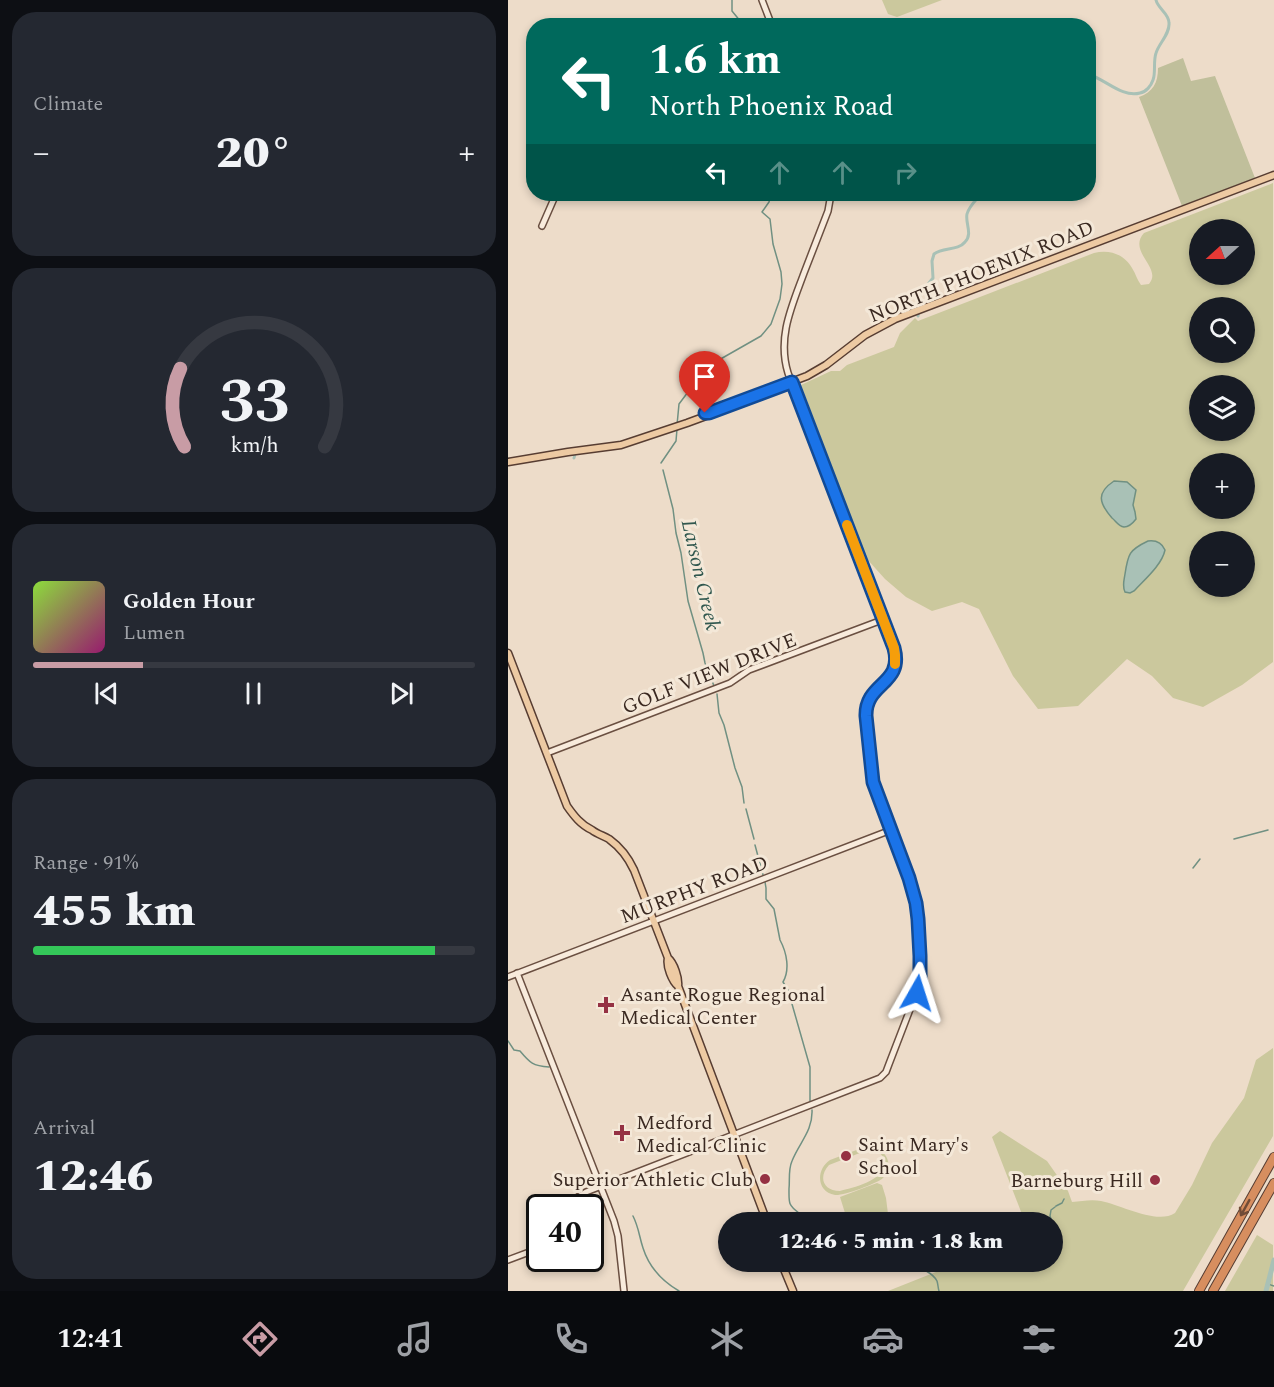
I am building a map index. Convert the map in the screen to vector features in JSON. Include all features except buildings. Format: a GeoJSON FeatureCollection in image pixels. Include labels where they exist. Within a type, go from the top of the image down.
{"type":"FeatureCollection","features":[{"type":"Feature","properties":{"kind":"highway"},"geometry":{"type":"LineString","coordinates":[[1198,1291],[1273,1157]]}},
{"type":"Feature","properties":{"kind":"highway"},"geometry":{"type":"LineString","coordinates":[[1213,1291],[1273,1183]]}},
{"type":"Feature","properties":{"kind":"main road","name":"NORTH PHOENIX ROAD"},"geometry":{"type":"LineString","coordinates":[[508,462],[620,445],[706,416],[819,369],[874,330],[912,313],[1273,175]]}},
{"type":"Feature","properties":{"kind":"main road"},"geometry":{"type":"LineString","coordinates":[[508,653],[565,802],[584,826],[617,846],[634,870],[668,958],[671,960],[679,982],[678,986],[763,1212]]}},
{"type":"Feature","properties":{"kind":"main road"},"geometry":{"type":"LineString","coordinates":[[785,1272],[793,1291]]}},
{"type":"Feature","properties":{"kind":"street"},"geometry":{"type":"LineString","coordinates":[[762,0],[769,18]]}},
{"type":"Feature","properties":{"kind":"street"},"geometry":{"type":"LineString","coordinates":[[542,226],[553,201]]}},
{"type":"Feature","properties":{"kind":"street"},"geometry":{"type":"LineString","coordinates":[[584,1194],[883,1076],[919,986],[919,928],[916,903],[873,782],[866,716],[871,696],[888,680],[895,666],[895,653],[784,356],[788,317],[830,201]]}},
{"type":"Feature","properties":{"kind":"street","name":"GOLF VIEW DRIVE"},"geometry":{"type":"LineString","coordinates":[[547,753],[730,683],[749,670],[882,620]]}},
{"type":"Feature","properties":{"kind":"street","name":"MURPHY ROAD"},"geometry":{"type":"LineString","coordinates":[[508,977],[890,830]]}},
{"type":"Feature","properties":{"kind":"street"},"geometry":{"type":"LineString","coordinates":[[517,973],[616,1229],[624,1291]]}},
{"type":"Feature","properties":{"kind":"street"},"geometry":{"type":"LineString","coordinates":[[508,1260],[526,1253]]}},
{"type":"Feature","properties":{"kind":"shaded area"},"geometry":{"type":"Polygon","coordinates":[[[882,0],[942,0],[897,17],[888,14],[882,0]]]}},
{"type":"Feature","properties":{"kind":"shaded area"},"geometry":{"type":"Polygon","coordinates":[[[1273,183],[1273,662],[1242,685],[1203,707],[1173,698],[1152,676],[1127,659],[1078,706],[1038,709],[1013,676],[979,609],[962,602],[932,611],[906,597],[867,559],[801,385],[894,347],[900,333],[915,318],[918,321],[1094,253],[1111,252],[1120,256],[1129,263],[1141,285],[1149,284],[1152,272],[1142,253],[1140,240],[1144,233],[1273,183]]]}},
{"type":"Feature","properties":{"kind":"shaded area"},"geometry":{"type":"Polygon","coordinates":[[[1114,481],[1127,482],[1136,490],[1133,505],[1136,519],[1126,527],[1120,526],[1112,518],[1102,503],[1104,490],[1114,481]]]}},
{"type":"Feature","properties":{"kind":"shaded area"},"geometry":{"type":"Polygon","coordinates":[[[1148,541],[1162,546],[1165,550],[1163,556],[1134,591],[1125,592],[1126,567],[1130,553],[1148,541]]]}},
{"type":"Feature","properties":{"kind":"shaded area"},"geometry":{"type":"Polygon","coordinates":[[[1273,1048],[1273,1136],[1183,1291],[888,1291],[936,1272],[1063,1272],[1063,1212],[1021,1212],[992,1137],[1000,1131],[1047,1161],[1068,1191],[1072,1202],[1101,1201],[1149,1216],[1159,1217],[1175,1213],[1192,1185],[1212,1143],[1244,1098],[1256,1060],[1273,1048]]]}},
{"type":"Feature","properties":{"kind":"shaded area"},"geometry":{"type":"Polygon","coordinates":[[[875,1143],[886,1155],[888,1166],[883,1178],[852,1192],[835,1195],[824,1190],[820,1180],[822,1169],[830,1160],[875,1143]],[[870,1149],[829,1165],[823,1178],[826,1186],[840,1191],[876,1178],[884,1167],[884,1161],[881,1154],[870,1149]]]}},
{"type":"Feature","properties":{"kind":"shaded area"},"geometry":{"type":"Polygon","coordinates":[[[877,1183],[882,1185],[888,1212],[845,1212],[840,1197],[877,1183]]]}},
{"type":"Feature","properties":{"kind":"shaded area"},"geometry":{"type":"Polygon","coordinates":[[[1257,1235],[1273,1245],[1273,1291],[1225,1291],[1257,1235]]]}},
{"type":"Feature","properties":{"kind":"green space"},"geometry":{"type":"Polygon","coordinates":[[[1183,58],[1191,81],[1215,76],[1255,178],[1182,206],[1139,97],[1154,86],[1158,68],[1183,58]]]}},
{"type":"Feature","properties":{"kind":"waterway","name":"Larson Creek"},"geometry":{"type":"LineString","coordinates":[[732,0],[732,11],[738,18]]}},
{"type":"Feature","properties":{"kind":"waterway"},"geometry":{"type":"LineString","coordinates":[[1096,77],[1127,93],[1140,93],[1148,88],[1154,77],[1156,53],[1169,27],[1169,20],[1156,0]]}},
{"type":"Feature","properties":{"kind":"waterway","name":"Larson Creek"},"geometry":{"type":"LineString","coordinates":[[677,425],[679,404],[688,392],[692,378],[703,369],[761,336],[771,324],[780,299],[782,284],[770,219],[762,212],[769,201]]}},
{"type":"Feature","properties":{"kind":"waterway"},"geometry":{"type":"LineString","coordinates":[[918,316],[920,294],[933,278],[934,254],[958,247],[965,242],[969,232],[967,214],[975,201]]}},
{"type":"Feature","properties":{"kind":"waterway","name":"Larson Creek"},"geometry":{"type":"LineString","coordinates":[[661,463],[676,441],[677,429]]}},
{"type":"Feature","properties":{"kind":"waterway"},"geometry":{"type":"LineString","coordinates":[[574,458],[575,454]]}},
{"type":"Feature","properties":{"kind":"waterway","name":"Larson Creek"},"geometry":{"type":"LineString","coordinates":[[663,470],[673,509],[688,601],[705,663],[714,686]]}},
{"type":"Feature","properties":{"kind":"waterway","name":"Larson Creek"},"geometry":{"type":"LineString","coordinates":[[717,694],[719,713],[742,787],[744,803]]}},
{"type":"Feature","properties":{"kind":"waterway","name":"Larson Creek"},"geometry":{"type":"LineString","coordinates":[[746,809],[754,839]]}},
{"type":"Feature","properties":{"kind":"waterway"},"geometry":{"type":"LineString","coordinates":[[1234,839],[1268,830]]}},
{"type":"Feature","properties":{"kind":"waterway","name":"Larson Creek"},"geometry":{"type":"LineString","coordinates":[[755,845],[763,875]]}},
{"type":"Feature","properties":{"kind":"waterway"},"geometry":{"type":"LineString","coordinates":[[1193,868],[1200,859]]}},
{"type":"Feature","properties":{"kind":"waterway","name":"Larson Creek"},"geometry":{"type":"LineString","coordinates":[[765,882],[766,899],[774,909],[780,940],[786,956],[787,967],[783,982],[788,990],[810,1067],[810,1101]]}},
{"type":"Feature","properties":{"kind":"waterway"},"geometry":{"type":"LineString","coordinates":[[508,1041],[514,1050],[520,1051],[532,1063],[549,1067]]}},
{"type":"Feature","properties":{"kind":"waterway","name":"Larson Creek"},"geometry":{"type":"LineString","coordinates":[[798,1212],[789,1201],[789,1175],[791,1164],[808,1131],[812,1110]]}},
{"type":"Feature","properties":{"kind":"waterway"},"geometry":{"type":"LineString","coordinates":[[1056,1206],[1064,1199]]}},
{"type":"Feature","properties":{"kind":"waterway"},"geometry":{"type":"LineString","coordinates":[[1051,1212],[1055,1207]]}},
{"type":"Feature","properties":{"kind":"waterway"},"geometry":{"type":"LineString","coordinates":[[633,1216],[649,1261],[662,1278],[679,1291]]}},
{"type":"Feature","properties":{"kind":"waterway"},"geometry":{"type":"LineString","coordinates":[[1266,1291],[1274,1260]]}},
{"type":"Feature","properties":{"kind":"waterway","name":"Larson Creek"},"geometry":{"type":"LineString","coordinates":[[928,1272],[935,1277],[939,1291]]}},
{"type":"Feature","properties":{"kind":"waterway"},"geometry":{"type":"LineString","coordinates":[[1268,1284],[1274,1286]]}},
{"type":"Feature","properties":{"kind":"slow traffic"},"geometry":{"type":"LineString","coordinates":[[847,525],[894,648],[895,664]]}},
{"type":"Feature","properties":{"kind":"place","name":"Asante Rogue Regional Medical Center"},"geometry":{"type":"Point","coordinates":[606,1005]}},
{"type":"Feature","properties":{"kind":"place","name":"Medford Medical Clinic"},"geometry":{"type":"Point","coordinates":[622,1133]}},
{"type":"Feature","properties":{"kind":"place","name":"Saint Mary's School"},"geometry":{"type":"Point","coordinates":[846,1156]}},
{"type":"Feature","properties":{"kind":"place","name":"Superior Athletic Club"},"geometry":{"type":"Point","coordinates":[765,1179]}},
{"type":"Feature","properties":{"kind":"place","name":"Barneburg Hill"},"geometry":{"type":"Point","coordinates":[1155,1180]}},
{"type":"Feature","properties":{"kind":"route"},"geometry":{"type":"LineString","coordinates":[[705,413],[792,382],[894,648],[893,671],[888,680],[871,696],[866,716],[873,782],[916,903],[920,956],[917,993]]}}]}
